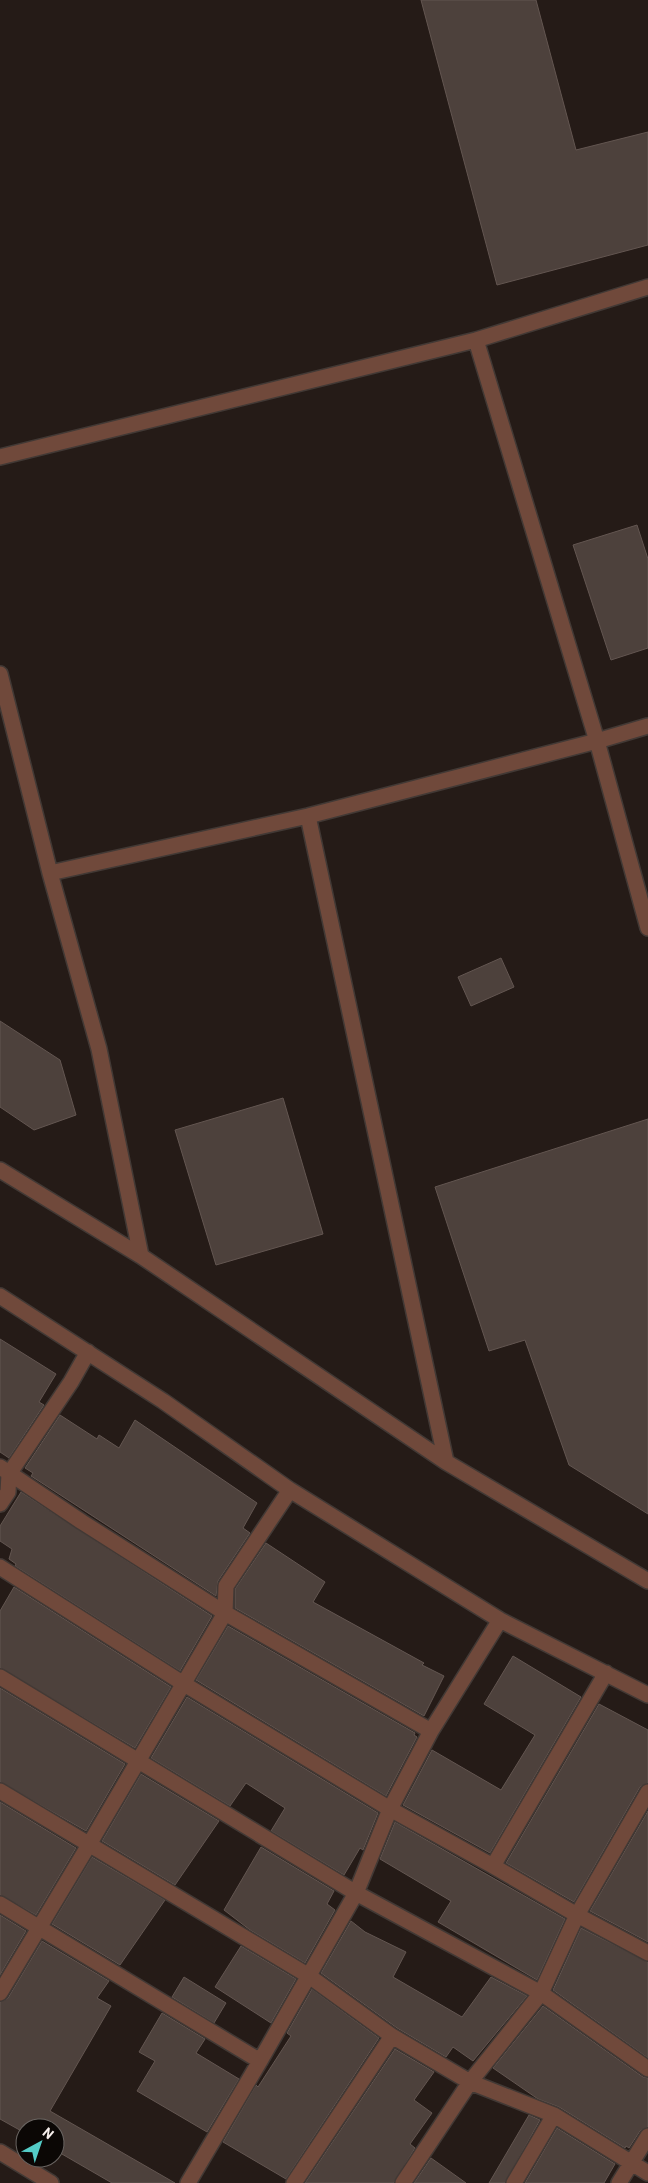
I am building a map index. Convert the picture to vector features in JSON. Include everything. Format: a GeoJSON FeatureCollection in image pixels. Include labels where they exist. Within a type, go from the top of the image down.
{"type":"FeatureCollection","features":[{"type":"Feature","properties":{"kind":"street"},"geometry":{"type":"LineString","coordinates":[[0,457],[476,340],[648,287]]}},
{"type":"Feature","properties":{"kind":"street"},"geometry":{"type":"LineString","coordinates":[[476,340],[597,741],[648,928]]}},
{"type":"Feature","properties":{"kind":"street"},"geometry":{"type":"LineString","coordinates":[[0,674],[50,873],[99,1049],[141,1256]]}},
{"type":"Feature","properties":{"kind":"street"},"geometry":{"type":"LineString","coordinates":[[50,873],[308,816],[648,726]]}},
{"type":"Feature","properties":{"kind":"street"},"geometry":{"type":"LineString","coordinates":[[308,816],[446,1462]]}},
{"type":"Feature","properties":{"kind":"street"},"geometry":{"type":"LineString","coordinates":[[0,1170],[141,1256],[446,1462],[648,1581]]}},
{"type":"Feature","properties":{"kind":"street"},"geometry":{"type":"LineString","coordinates":[[2,1302],[88,1352],[163,1401],[290,1490],[500,1620],[648,1695]]}},
{"type":"Feature","properties":{"kind":"street"},"geometry":{"type":"LineString","coordinates":[[0,1504],[8,1492],[4,1470],[71,1382],[88,1352]]}},
{"type":"Feature","properties":{"kind":"street"},"geometry":{"type":"LineString","coordinates":[[4,1470],[225,1613],[431,1731]]}},
{"type":"Feature","properties":{"kind":"street"},"geometry":{"type":"LineString","coordinates":[[0,1993],[225,1613],[226,1586],[290,1490]]}},
{"type":"Feature","properties":{"kind":"street"},"geometry":{"type":"LineString","coordinates":[[0,1567],[184,1684],[390,1809],[648,1953]]}},
{"type":"Feature","properties":{"kind":"street"},"geometry":{"type":"LineString","coordinates":[[188,2183],[356,1893],[390,1809],[431,1731],[500,1620]]}},
{"type":"Feature","properties":{"kind":"street"},"geometry":{"type":"LineString","coordinates":[[493,1866],[606,1673]]}},
{"type":"Feature","properties":{"kind":"street"},"geometry":{"type":"LineString","coordinates":[[0,1677],[356,1893],[541,1993],[648,2070]]}},
{"type":"Feature","properties":{"kind":"street"},"geometry":{"type":"LineString","coordinates":[[0,1791],[90,1843],[309,1976],[392,2036],[470,2082],[554,2115],[648,2173]]}},
{"type":"Feature","properties":{"kind":"street"},"geometry":{"type":"LineString","coordinates":[[403,2183],[470,2082],[541,1993],[577,1915],[648,1792]]}},
{"type":"Feature","properties":{"kind":"street"},"geometry":{"type":"LineString","coordinates":[[0,1904],[260,2061]]}},
{"type":"Feature","properties":{"kind":"street"},"geometry":{"type":"LineString","coordinates":[[294,2183],[392,2036]]}},
{"type":"Feature","properties":{"kind":"street"},"geometry":{"type":"LineString","coordinates":[[514,2183],[554,2115]]}},
{"type":"Feature","properties":{"kind":"street"},"geometry":{"type":"LineString","coordinates":[[619,2183],[648,2136]]}},
{"type":"Feature","properties":{"kind":"street"},"geometry":{"type":"LineString","coordinates":[[0,2152],[51,2183]]}},
{"type":"Feature","properties":{"kind":"building"},"geometry":{"type":"Polygon","coordinates":[[[421,0],[536,0],[576,150],[648,132],[648,245],[497,285],[421,0]]]}},
{"type":"Feature","properties":{"kind":"building"},"geometry":{"type":"Polygon","coordinates":[[[637,525],[648,559],[648,648],[611,660],[573,545],[637,525]]]}},
{"type":"Feature","properties":{"kind":"building"},"geometry":{"type":"Polygon","coordinates":[[[501,958],[514,987],[471,1006],[458,977],[501,958]]]}},
{"type":"Feature","properties":{"kind":"building"},"geometry":{"type":"Polygon","coordinates":[[[0,1021],[60,1060],[76,1115],[34,1130],[0,1107],[0,1021]]]}},
{"type":"Feature","properties":{"kind":"building"},"geometry":{"type":"Polygon","coordinates":[[[283,1098],[323,1234],[216,1265],[175,1130],[283,1098]]]}},
{"type":"Feature","properties":{"kind":"building"},"geometry":{"type":"Polygon","coordinates":[[[648,1119],[648,1514],[569,1465],[525,1340],[489,1351],[435,1187],[648,1119]]]}},
{"type":"Feature","properties":{"kind":"building"},"geometry":{"type":"Polygon","coordinates":[[[0,1339],[56,1374],[39,1402],[44,1405],[9,1458],[0,1452],[0,1339]]]}},
{"type":"Feature","properties":{"kind":"building"},"geometry":{"type":"Polygon","coordinates":[[[60,1415],[97,1439],[99,1435],[119,1448],[135,1420],[257,1503],[243,1528],[250,1533],[218,1581],[216,1596],[31,1476],[33,1473],[25,1468],[60,1415]]]}},
{"type":"Feature","properties":{"kind":"building"},"geometry":{"type":"Polygon","coordinates":[[[21,1492],[212,1616],[180,1671],[15,1566],[16,1564],[9,1559],[12,1549],[0,1541],[0,1526],[21,1492]]]}},
{"type":"Feature","properties":{"kind":"building"},"geometry":{"type":"Polygon","coordinates":[[[266,1543],[325,1582],[313,1602],[444,1676],[424,1716],[235,1608],[235,1589],[266,1543]]]}},
{"type":"Feature","properties":{"kind":"building"},"geometry":{"type":"Polygon","coordinates":[[[14,1587],[171,1687],[135,1748],[0,1668],[0,1611],[14,1587]]]}},
{"type":"Feature","properties":{"kind":"building"},"geometry":{"type":"Polygon","coordinates":[[[228,1626],[415,1733],[414,1735],[417,1737],[386,1796],[196,1680],[228,1626]]]}},
{"type":"Feature","properties":{"kind":"building"},"geometry":{"type":"Polygon","coordinates":[[[513,1656],[581,1697],[490,1853],[403,1805],[432,1750],[501,1790],[535,1735],[484,1704],[513,1656]]]}},
{"type":"Feature","properties":{"kind":"building"},"geometry":{"type":"Polygon","coordinates":[[[0,1688],[125,1764],[86,1831],[0,1782],[0,1688]]]}},
{"type":"Feature","properties":{"kind":"building"},"geometry":{"type":"Polygon","coordinates":[[[187,1697],[378,1813],[363,1850],[360,1848],[344,1875],[271,1831],[285,1808],[246,1783],[230,1806],[151,1758],[187,1697]]]}},
{"type":"Feature","properties":{"kind":"building"},"geometry":{"type":"Polygon","coordinates":[[[599,1704],[648,1730],[648,1783],[640,1787],[574,1902],[506,1863],[599,1704]]]}},
{"type":"Feature","properties":{"kind":"building"},"geometry":{"type":"Polygon","coordinates":[[[141,1774],[219,1821],[175,1885],[102,1841],[141,1774]]]}},
{"type":"Feature","properties":{"kind":"building"},"geometry":{"type":"Polygon","coordinates":[[[0,1802],[76,1848],[36,1915],[0,1895],[0,1802]]]}},
{"type":"Feature","properties":{"kind":"building"},"geometry":{"type":"Polygon","coordinates":[[[648,1811],[648,1942],[590,1911],[648,1811]]]}},
{"type":"Feature","properties":{"kind":"building"},"geometry":{"type":"Polygon","coordinates":[[[395,1822],[565,1919],[537,1980],[438,1922],[451,1901],[380,1859],[395,1822]]]}},
{"type":"Feature","properties":{"kind":"building"},"geometry":{"type":"Polygon","coordinates":[[[261,1847],[334,1891],[327,1904],[335,1910],[305,1963],[250,1930],[224,1910],[261,1847]]]}},
{"type":"Feature","properties":{"kind":"building"},"geometry":{"type":"Polygon","coordinates":[[[92,1857],[165,1900],[120,1965],[52,1924],[92,1857]]]}},
{"type":"Feature","properties":{"kind":"building"},"geometry":{"type":"Polygon","coordinates":[[[0,1915],[26,1931],[0,1975],[0,1915]]]}},
{"type":"Feature","properties":{"kind":"building"},"geometry":{"type":"Polygon","coordinates":[[[351,1921],[365,1932],[406,1952],[393,1977],[462,2017],[491,1977],[527,1996],[473,2061],[453,2047],[446,2057],[397,2028],[321,1973],[351,1921]]]}},
{"type":"Feature","properties":{"kind":"building"},"geometry":{"type":"Polygon","coordinates":[[[581,1928],[648,1962],[648,2058],[553,1990],[581,1928]]]}},
{"type":"Feature","properties":{"kind":"building"},"geometry":{"type":"Polygon","coordinates":[[[42,1941],[109,1981],[97,1998],[111,2006],[50,2111],[62,2118],[15,2118],[15,2127],[0,2119],[0,2002],[8,1998],[42,1941]]]}},
{"type":"Feature","properties":{"kind":"building"},"geometry":{"type":"Polygon","coordinates":[[[241,1946],[296,1979],[271,2023],[215,1987],[241,1946]]]}},
{"type":"Feature","properties":{"kind":"building"},"geometry":{"type":"Polygon","coordinates":[[[184,1977],[226,2003],[214,2023],[172,1997],[184,1977]]]}},
{"type":"Feature","properties":{"kind":"building"},"geometry":{"type":"Polygon","coordinates":[[[312,1989],[379,2038],[286,2179],[223,2142],[256,2085],[258,2087],[291,2036],[287,2033],[312,1989]]]}},
{"type":"Feature","properties":{"kind":"building"},"geometry":{"type":"Polygon","coordinates":[[[543,2006],[643,2077],[648,2078],[648,2127],[640,2131],[629,2148],[626,2146],[625,2148],[559,2107],[538,2099],[493,2068],[543,2006]]]}},
{"type":"Feature","properties":{"kind":"building"},"geometry":{"type":"Polygon","coordinates":[[[162,2013],[205,2039],[196,2053],[239,2079],[207,2132],[137,2091],[155,2061],[139,2052],[162,2013]]]}},
{"type":"Feature","properties":{"kind":"building"},"geometry":{"type":"Polygon","coordinates":[[[395,2049],[434,2072],[414,2100],[432,2113],[410,2144],[415,2148],[394,2183],[305,2183],[395,2049]]]}},
{"type":"Feature","properties":{"kind":"building"},"geometry":{"type":"Polygon","coordinates":[[[529,2115],[540,2120],[505,2183],[489,2183],[529,2115]]]}},
{"type":"Feature","properties":{"kind":"building"},"geometry":{"type":"Polygon","coordinates":[[[65,2120],[175,2183],[112,2183],[65,2156],[65,2120]]]}},
{"type":"Feature","properties":{"kind":"building"},"geometry":{"type":"Polygon","coordinates":[[[557,2128],[615,2164],[604,2183],[525,2183],[557,2128]]]}},
{"type":"Feature","properties":{"kind":"building"},"geometry":{"type":"Polygon","coordinates":[[[431,2158],[466,2183],[414,2183],[431,2158]]]}}]}
